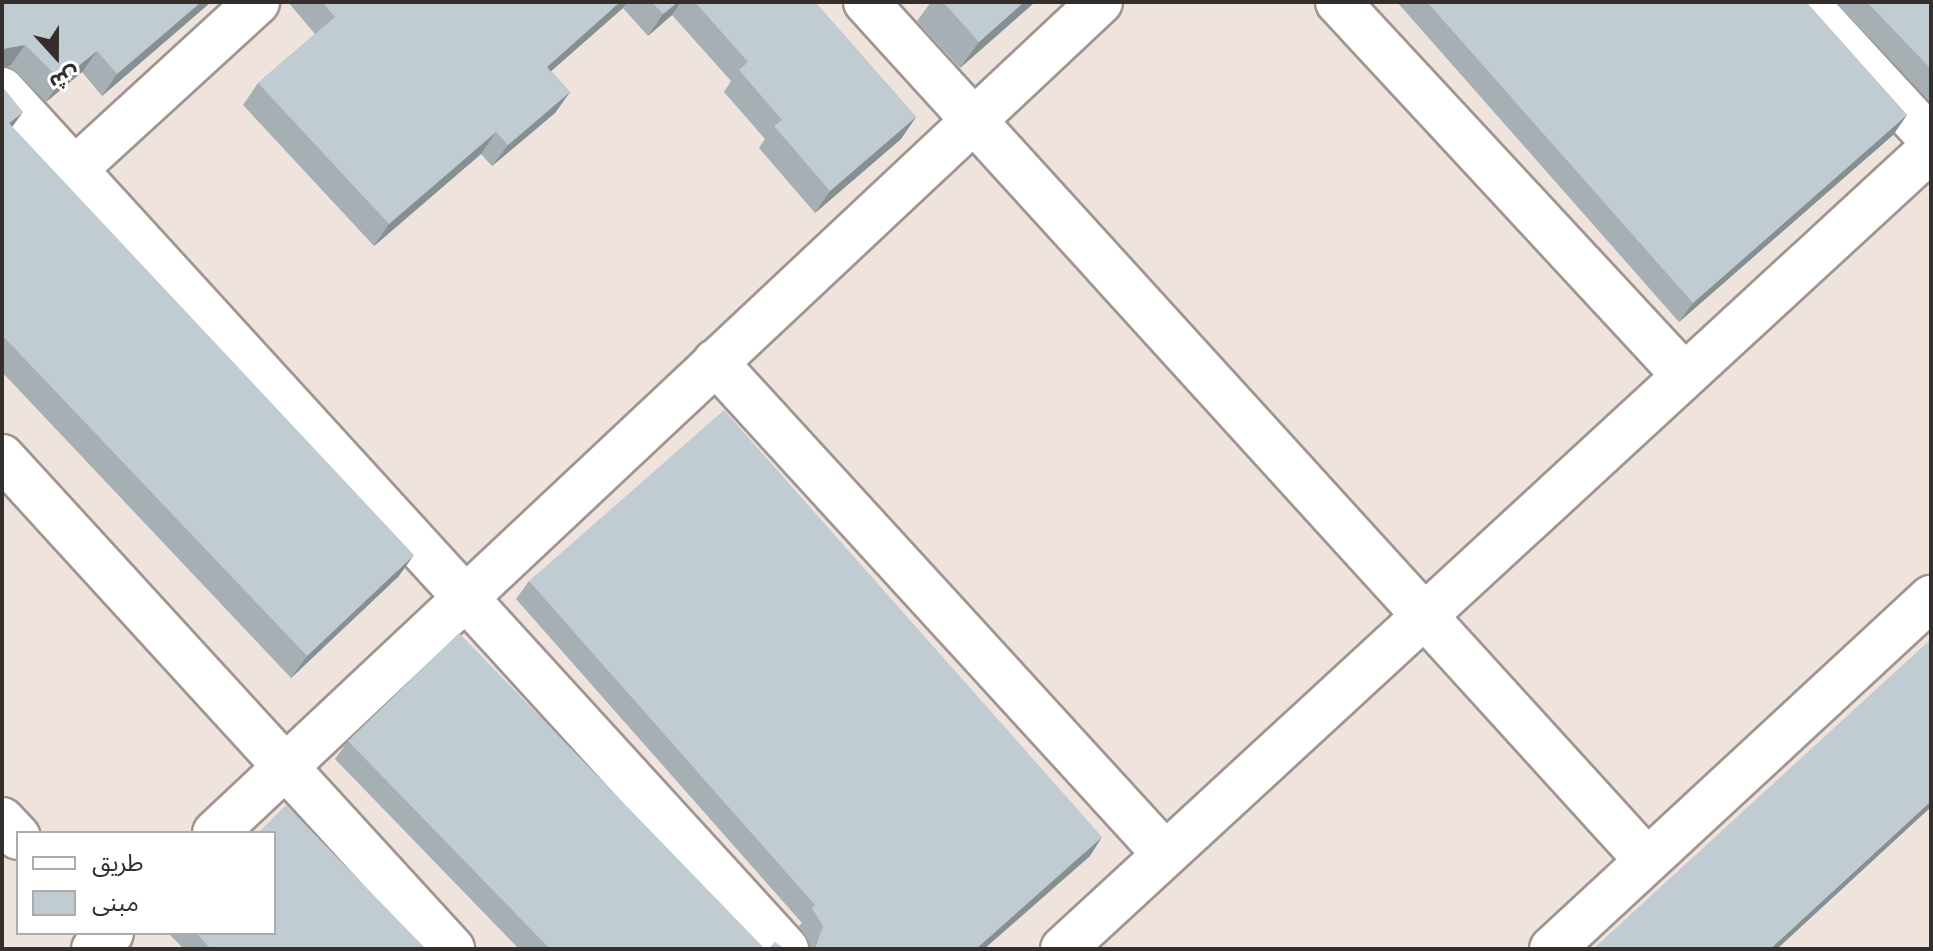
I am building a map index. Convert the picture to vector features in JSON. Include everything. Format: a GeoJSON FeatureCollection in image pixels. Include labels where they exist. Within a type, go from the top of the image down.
{"type":"FeatureCollection","features":[{"type":"Feature","properties":{"kind":"street"},"geometry":{"type":"LineString","coordinates":[[75,169],[257,2]]}},
{"type":"Feature","properties":{"kind":"street"},"geometry":{"type":"LineString","coordinates":[[866,2],[1645,858]]}},
{"type":"Feature","properties":{"kind":"street"},"geometry":{"type":"LineString","coordinates":[[217,831],[1100,2]]}},
{"type":"Feature","properties":{"kind":"street"},"geometry":{"type":"LineString","coordinates":[[1338,2],[1684,375]]}},
{"type":"Feature","properties":{"kind":"street"},"geometry":{"type":"LineString","coordinates":[[1805,2],[1931,139]]}},
{"type":"Feature","properties":{"kind":"street"},"geometry":{"type":"LineString","coordinates":[[2,90],[786,949]]}},
{"type":"Feature","properties":{"kind":"street"},"geometry":{"type":"LineString","coordinates":[[1063,949],[1931,149]]}},
{"type":"Feature","properties":{"kind":"street"},"geometry":{"type":"LineString","coordinates":[[715,362],[1165,854]]}},
{"type":"Feature","properties":{"kind":"street"},"geometry":{"type":"LineString","coordinates":[[2,457],[287,764],[452,949]]}},
{"type":"Feature","properties":{"kind":"street"},"geometry":{"type":"LineString","coordinates":[[1552,949],[1645,858],[1931,598]]}},
{"type":"Feature","properties":{"kind":"street"},"geometry":{"type":"LineString","coordinates":[[2,820],[16,835]]}},
{"type":"Feature","properties":{"kind":"building"},"geometry":{"type":"Polygon","coordinates":[[[2,2],[201,2],[117,74],[97,51],[61,80],[25,45],[2,49],[2,2]]]}},
{"type":"Feature","properties":{"kind":"building"},"geometry":{"type":"Polygon","coordinates":[[[322,2],[620,2],[547,67],[570,92],[508,145],[496,132],[389,224],[258,83],[335,17],[322,2]]]}},
{"type":"Feature","properties":{"kind":"building"},"geometry":{"type":"Polygon","coordinates":[[[652,2],[678,2],[663,14],[652,2]]]}},
{"type":"Feature","properties":{"kind":"building"},"geometry":{"type":"Polygon","coordinates":[[[695,2],[815,2],[916,117],[830,191],[774,126],[782,120],[739,70],[748,62],[695,2]]]}},
{"type":"Feature","properties":{"kind":"building"},"geometry":{"type":"Polygon","coordinates":[[[943,2],[1024,2],[979,42],[943,2]]]}},
{"type":"Feature","properties":{"kind":"building"},"geometry":{"type":"Polygon","coordinates":[[[1427,2],[1806,2],[1907,115],[1693,303],[1427,2]]]}},
{"type":"Feature","properties":{"kind":"building"},"geometry":{"type":"Polygon","coordinates":[[[1867,2],[1931,2],[1931,69],[1867,2]]]}},
{"type":"Feature","properties":{"kind":"building"},"geometry":{"type":"Polygon","coordinates":[[[2,86],[23,112],[9,123],[414,555],[307,656],[2,335],[2,86]]]}},
{"type":"Feature","properties":{"kind":"building"},"geometry":{"type":"Polygon","coordinates":[[[724,410],[1102,837],[976,949],[815,949],[823,926],[812,908],[815,905],[529,581],[724,410]]]}},
{"type":"Feature","properties":{"kind":"building"},"geometry":{"type":"Polygon","coordinates":[[[459,633],[765,949],[550,949],[348,741],[459,633]]]}},
{"type":"Feature","properties":{"kind":"building"},"geometry":{"type":"Polygon","coordinates":[[[1931,639],[1931,801],[1770,949],[1593,949],[1931,639]]]}},
{"type":"Feature","properties":{"kind":"building"},"geometry":{"type":"Polygon","coordinates":[[[286,805],[426,949],[211,949],[198,935],[276,935],[276,831],[260,831],[286,805]]]}},
{"type":"Feature","properties":{"kind":"building"},"geometry":{"type":"Polygon","coordinates":[[[775,942],[785,949],[768,949],[775,942]]]}}]}
